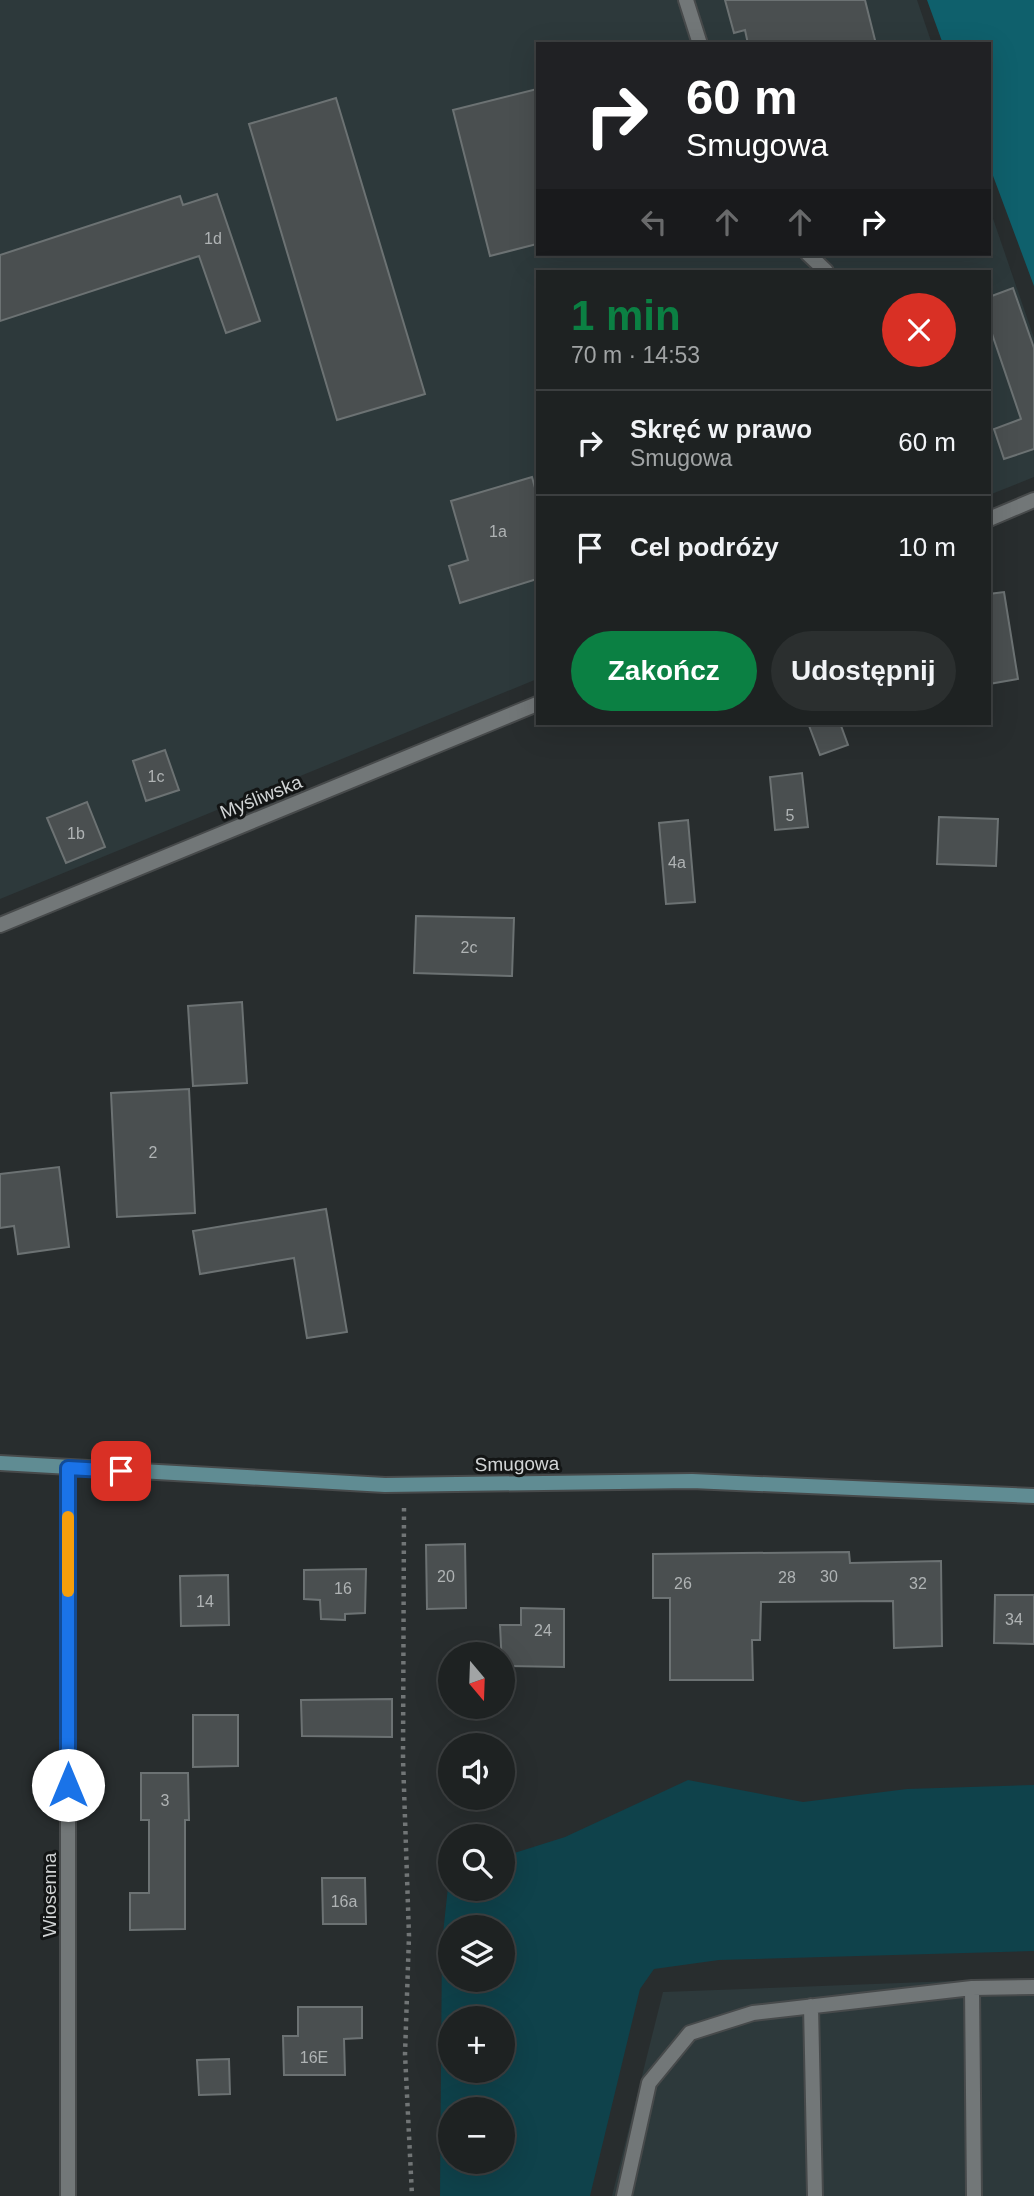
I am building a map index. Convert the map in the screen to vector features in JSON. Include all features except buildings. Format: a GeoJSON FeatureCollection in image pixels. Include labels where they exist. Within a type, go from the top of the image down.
{"type":"FeatureCollection","features":[{"type":"Feature","properties":{"kind":"street"},"geometry":{"type":"LineString","coordinates":[[686,0],[699,42]]}},
{"type":"Feature","properties":{"kind":"street"},"geometry":{"type":"LineString","coordinates":[[810,256],[825,270]]}},
{"type":"Feature","properties":{"kind":"street"},"geometry":{"type":"LineString","coordinates":[[991,518],[1034,500]]}},
{"type":"Feature","properties":{"kind":"street","name":"Myśliwska"},"geometry":{"type":"LineString","coordinates":[[0,925],[536,704]]}},
{"type":"Feature","properties":{"kind":"street","name":"Smugowa"},"geometry":{"type":"LineString","coordinates":[[0,1463],[404,1485],[692,1480],[1034,1496]]}},
{"type":"Feature","properties":{"kind":"street","name":"Wiosenna"},"geometry":{"type":"LineString","coordinates":[[68,1468],[68,2196]]}},
{"type":"Feature","properties":{"kind":"street"},"geometry":{"type":"LineString","coordinates":[[624,2196],[649,2083],[690,2033],[753,2013],[972,1988],[1034,1987]]}},
{"type":"Feature","properties":{"kind":"street"},"geometry":{"type":"LineString","coordinates":[[972,1988],[974,2196]]}},
{"type":"Feature","properties":{"kind":"street"},"geometry":{"type":"LineString","coordinates":[[811,2006],[815,2196]]}},
{"type":"Feature","properties":{"kind":"path"},"geometry":{"type":"LineString","coordinates":[[404,1485],[403,1759],[409,1936],[405,2054],[412,2196]]}},
{"type":"Feature","properties":{"kind":"shaded area"},"geometry":{"type":"Polygon","coordinates":[[[0,0],[917,0],[931,42],[536,42],[536,256],[991,256],[991,213],[1034,338],[1034,477],[991,494],[991,270],[536,270],[536,679],[0,899],[0,0]]]}},
{"type":"Feature","properties":{"kind":"shaded area"},"geometry":{"type":"Polygon","coordinates":[[[927,0],[1034,0],[1034,286],[991,170],[991,42],[942,42],[927,0]]]}},
{"type":"Feature","properties":{"kind":"shaded area"},"geometry":{"type":"Polygon","coordinates":[[[688,1780],[803,1802],[907,1789],[1034,1785],[1034,1951],[719,1960],[654,1969],[640,1989],[590,2196],[440,2196],[440,2174],[515,2174],[515,2097],[441,2097],[441,2083],[515,2083],[515,2006],[442,2006],[442,1992],[515,1992],[515,1915],[445,1915],[446,1901],[515,1901],[515,1853],[565,1837],[688,1780]]]}},
{"type":"Feature","properties":{"kind":"shaded area"},"geometry":{"type":"Polygon","coordinates":[[[1034,1978],[1034,2196],[612,2196],[663,1992],[1034,1978]]]}},
{"type":"Feature","properties":{"kind":"slow traffic"},"geometry":{"type":"LineString","coordinates":[[68,1517],[68,1591]]}},
{"type":"Feature","properties":{"kind":"route"},"geometry":{"type":"LineString","coordinates":[[68,1785],[68,1468],[121,1471]]}}]}
